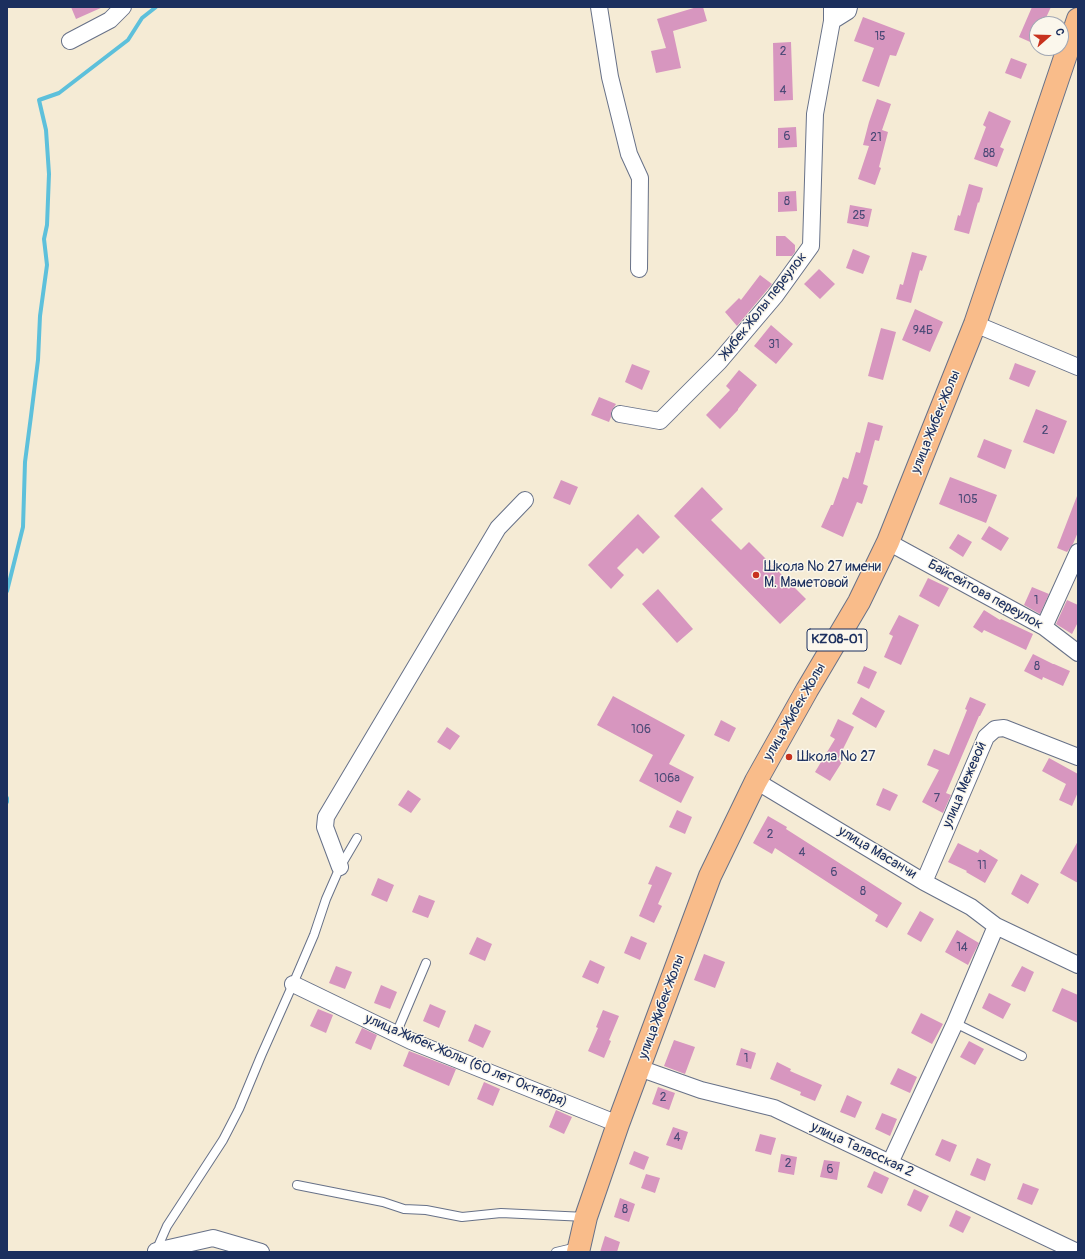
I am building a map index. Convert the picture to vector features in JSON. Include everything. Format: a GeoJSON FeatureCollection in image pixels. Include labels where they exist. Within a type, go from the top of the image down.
{"type":"FeatureCollection","features":[{"type":"Feature","properties":{"kind":"main road","name":"улица Жибек Жолы"},"geometry":{"type":"LineString","coordinates":[[579,1249],[586,1217],[618,1124],[710,876],[756,781],[859,602],[888,542],[975,324],[1078,18]]}},
{"type":"Feature","properties":{"kind":"street"},"geometry":{"type":"LineString","coordinates":[[70,41],[110,20],[123,7]]}},
{"type":"Feature","properties":{"kind":"street"},"geometry":{"type":"LineString","coordinates":[[599,7],[610,77],[629,154],[640,178],[640,269]]}},
{"type":"Feature","properties":{"kind":"street"},"geometry":{"type":"LineString","coordinates":[[832,14],[848,11],[849,7]]}},
{"type":"Feature","properties":{"kind":"street","name":"Жибек Жолы переулок"},"geometry":{"type":"LineString","coordinates":[[620,414],[660,421],[719,362],[775,296],[811,246],[815,114],[832,14]]}},
{"type":"Feature","properties":{"kind":"street"},"geometry":{"type":"LineString","coordinates":[[975,324],[1078,367]]}},
{"type":"Feature","properties":{"kind":"street"},"geometry":{"type":"LineString","coordinates":[[340,868],[325,827],[326,817],[498,528],[525,500]]}},
{"type":"Feature","properties":{"kind":"street","name":"Байсейтова переулок"},"geometry":{"type":"LineString","coordinates":[[888,542],[1044,627],[1078,653]]}},
{"type":"Feature","properties":{"kind":"street"},"geometry":{"type":"LineString","coordinates":[[1044,627],[1078,552]]}},
{"type":"Feature","properties":{"kind":"street","name":"улица Межевой"},"geometry":{"type":"LineString","coordinates":[[924,882],[986,737],[995,729],[1004,728],[1078,757]]}},
{"type":"Feature","properties":{"kind":"street","name":"улица Масанчи"},"geometry":{"type":"LineString","coordinates":[[756,781],[924,882],[971,907],[996,926],[1078,965]]}},
{"type":"Feature","properties":{"kind":"street"},"geometry":{"type":"LineString","coordinates":[[890,1163],[955,1023],[996,926]]}},
{"type":"Feature","properties":{"kind":"street","name":"улица Жибек Жолы (60 лет Октября)"},"geometry":{"type":"LineString","coordinates":[[293,984],[411,1041],[618,1124]]}},
{"type":"Feature","properties":{"kind":"street","name":"улица Таласская 2"},"geometry":{"type":"LineString","coordinates":[[639,1068],[701,1090],[774,1108],[1077,1252]]}},
{"type":"Feature","properties":{"kind":"street"},"geometry":{"type":"LineString","coordinates":[[156,1252],[213,1238],[261,1252]]}},
{"type":"Feature","properties":{"kind":"lane"},"geometry":{"type":"LineString","coordinates":[[156,1252],[167,1226],[223,1140],[242,1102],[314,935],[326,899],[340,868],[357,838]]}},
{"type":"Feature","properties":{"kind":"lane"},"geometry":{"type":"LineString","coordinates":[[396,1034],[426,964]]}},
{"type":"Feature","properties":{"kind":"lane"},"geometry":{"type":"LineString","coordinates":[[955,1023],[1022,1056]]}},
{"type":"Feature","properties":{"kind":"lane"},"geometry":{"type":"LineString","coordinates":[[297,1185],[382,1202],[404,1209],[426,1210],[462,1217],[501,1213],[586,1217]]}},
{"type":"Feature","properties":{"kind":"lane"},"geometry":{"type":"LineString","coordinates":[[556,1252],[579,1249]]}},
{"type":"Feature","properties":{"kind":"building"},"geometry":{"type":"Polygon","coordinates":[[[71,7],[103,7],[76,19],[71,7]]]}},
{"type":"Feature","properties":{"kind":"building"},"geometry":{"type":"Polygon","coordinates":[[[697,7],[703,7],[707,21],[673,31],[681,68],[656,73],[651,51],[666,48],[657,19],[697,7]]]}},
{"type":"Feature","properties":{"kind":"building"},"geometry":{"type":"Polygon","coordinates":[[[1032,7],[1051,7],[1047,16],[1029,16],[1029,41],[1019,37],[1032,7]]]}},
{"type":"Feature","properties":{"kind":"building"},"geometry":{"type":"Polygon","coordinates":[[[863,17],[905,33],[896,56],[890,55],[879,87],[862,81],[874,48],[854,41],[863,17]]]}},
{"type":"Feature","properties":{"kind":"building"},"geometry":{"type":"Polygon","coordinates":[[[791,42],[793,100],[774,101],[773,43],[791,42]]]}},
{"type":"Feature","properties":{"kind":"building"},"geometry":{"type":"Polygon","coordinates":[[[1011,58],[1027,64],[1021,79],[1005,73],[1011,58]]]}},
{"type":"Feature","properties":{"kind":"building"},"geometry":{"type":"Polygon","coordinates":[[[877,99],[891,104],[882,130],[888,132],[879,167],[881,168],[875,185],[858,179],[869,146],[863,145],[877,99]]]}},
{"type":"Feature","properties":{"kind":"building"},"geometry":{"type":"Polygon","coordinates":[[[989,111],[1011,121],[1000,147],[1004,149],[997,167],[974,159],[986,127],[983,125],[989,111]]]}},
{"type":"Feature","properties":{"kind":"building"},"geometry":{"type":"Polygon","coordinates":[[[796,127],[797,147],[778,148],[778,128],[796,127]]]}},
{"type":"Feature","properties":{"kind":"building"},"geometry":{"type":"Polygon","coordinates":[[[969,184],[983,188],[969,234],[954,230],[958,215],[960,216],[969,184]]]}},
{"type":"Feature","properties":{"kind":"building"},"geometry":{"type":"Polygon","coordinates":[[[796,191],[797,211],[778,212],[778,192],[796,191]]]}},
{"type":"Feature","properties":{"kind":"building"},"geometry":{"type":"Polygon","coordinates":[[[850,205],[872,209],[868,227],[847,223],[850,205]]]}},
{"type":"Feature","properties":{"kind":"building"},"geometry":{"type":"Polygon","coordinates":[[[776,236],[785,236],[795,245],[795,252],[792,256],[776,256],[776,236]]]}},
{"type":"Feature","properties":{"kind":"building"},"geometry":{"type":"Polygon","coordinates":[[[853,249],[870,256],[863,274],[846,268],[853,249]]]}},
{"type":"Feature","properties":{"kind":"building"},"geometry":{"type":"Polygon","coordinates":[[[912,252],[927,256],[922,271],[920,270],[911,303],[896,299],[900,284],[903,285],[912,252]]]}},
{"type":"Feature","properties":{"kind":"building"},"geometry":{"type":"Polygon","coordinates":[[[819,269],[835,284],[820,299],[804,284],[819,269]]]}},
{"type":"Feature","properties":{"kind":"building"},"geometry":{"type":"Polygon","coordinates":[[[760,275],[772,284],[737,326],[725,312],[739,298],[741,300],[760,275]]]}},
{"type":"Feature","properties":{"kind":"building"},"geometry":{"type":"Polygon","coordinates":[[[915,309],[943,322],[930,352],[902,340],[915,309]]]}},
{"type":"Feature","properties":{"kind":"building"},"geometry":{"type":"Polygon","coordinates":[[[771,325],[793,344],[776,364],[754,346],[771,325]]]}},
{"type":"Feature","properties":{"kind":"building"},"geometry":{"type":"Polygon","coordinates":[[[881,328],[896,332],[883,380],[868,376],[881,328]]]}},
{"type":"Feature","properties":{"kind":"building"},"geometry":{"type":"Polygon","coordinates":[[[1015,363],[1036,371],[1029,387],[1009,379],[1015,363]]]}},
{"type":"Feature","properties":{"kind":"building"},"geometry":{"type":"Polygon","coordinates":[[[632,364],[650,371],[642,390],[625,382],[632,364]]]}},
{"type":"Feature","properties":{"kind":"building"},"geometry":{"type":"Polygon","coordinates":[[[739,370],[757,385],[738,410],[720,429],[706,415],[730,390],[726,386],[739,370]]]}},
{"type":"Feature","properties":{"kind":"building"},"geometry":{"type":"Polygon","coordinates":[[[599,397],[616,404],[611,412],[609,422],[591,415],[599,397]]]}},
{"type":"Feature","properties":{"kind":"building"},"geometry":{"type":"Polygon","coordinates":[[[1036,409],[1067,421],[1054,454],[1023,442],[1036,409]]]}},
{"type":"Feature","properties":{"kind":"building"},"geometry":{"type":"Polygon","coordinates":[[[868,422],[883,426],[879,441],[875,440],[863,484],[868,486],[862,504],[857,502],[843,537],[821,527],[831,505],[833,505],[843,477],[848,479],[856,452],[860,453],[868,422]]]}},
{"type":"Feature","properties":{"kind":"building"},"geometry":{"type":"Polygon","coordinates":[[[984,439],[1012,450],[1005,469],[977,457],[984,439]]]}},
{"type":"Feature","properties":{"kind":"building"},"geometry":{"type":"Polygon","coordinates":[[[950,477],[997,495],[986,523],[939,504],[950,477]]]}},
{"type":"Feature","properties":{"kind":"building"},"geometry":{"type":"Polygon","coordinates":[[[561,480],[578,487],[570,505],[553,498],[561,480]]]}},
{"type":"Feature","properties":{"kind":"building","name":"Школа № 27 имени М. Маметовой"},"geometry":{"type":"Polygon","coordinates":[[[702,487],[723,509],[711,520],[741,550],[749,542],[806,599],[780,624],[674,516],[702,487]]]}},
{"type":"Feature","properties":{"kind":"building"},"geometry":{"type":"Polygon","coordinates":[[[1077,496],[1078,532],[1073,544],[1067,552],[1057,548],[1077,496]]]}},
{"type":"Feature","properties":{"kind":"building"},"geometry":{"type":"Polygon","coordinates":[[[638,514],[660,537],[643,554],[637,548],[617,568],[624,575],[611,589],[588,565],[638,514]]]}},
{"type":"Feature","properties":{"kind":"building"},"geometry":{"type":"Polygon","coordinates":[[[989,526],[1009,538],[1001,551],[981,539],[989,526]]]}},
{"type":"Feature","properties":{"kind":"building"},"geometry":{"type":"Polygon","coordinates":[[[958,534],[972,542],[963,557],[949,548],[958,534]]]}},
{"type":"Feature","properties":{"kind":"building"},"geometry":{"type":"Polygon","coordinates":[[[928,578],[949,588],[939,607],[919,596],[928,578]]]}},
{"type":"Feature","properties":{"kind":"building"},"geometry":{"type":"Polygon","coordinates":[[[1032,587],[1049,594],[1040,614],[1024,605],[1032,587]]]}},
{"type":"Feature","properties":{"kind":"building"},"geometry":{"type":"Polygon","coordinates":[[[658,589],[693,629],[677,643],[642,604],[658,589]]]}},
{"type":"Feature","properties":{"kind":"building"},"geometry":{"type":"Polygon","coordinates":[[[1067,600],[1078,605],[1078,622],[1072,634],[1056,624],[1067,600]]]}},
{"type":"Feature","properties":{"kind":"building"},"geometry":{"type":"Polygon","coordinates":[[[984,610],[1000,620],[1001,619],[1033,634],[1026,650],[984,630],[982,633],[973,627],[984,610]]]}},
{"type":"Feature","properties":{"kind":"building"},"geometry":{"type":"Polygon","coordinates":[[[899,615],[919,625],[901,665],[884,657],[893,636],[889,634],[899,615]]]}},
{"type":"Feature","properties":{"kind":"building"},"geometry":{"type":"Polygon","coordinates":[[[1033,654],[1070,671],[1063,686],[1043,677],[1042,680],[1024,671],[1033,654]]]}},
{"type":"Feature","properties":{"kind":"building"},"geometry":{"type":"Polygon","coordinates":[[[864,666],[877,672],[869,689],[857,683],[864,666]]]}},
{"type":"Feature","properties":{"kind":"building"},"geometry":{"type":"Polygon","coordinates":[[[613,696],[685,735],[669,764],[694,777],[681,803],[639,781],[653,755],[597,725],[613,696]]]}},
{"type":"Feature","properties":{"kind":"building"},"geometry":{"type":"Polygon","coordinates":[[[861,697],[885,711],[876,728],[852,714],[861,697]]]}},
{"type":"Feature","properties":{"kind":"building"},"geometry":{"type":"Polygon","coordinates":[[[970,697],[986,704],[979,716],[946,793],[951,795],[943,813],[922,802],[939,770],[927,765],[934,749],[949,755],[967,710],[965,709],[970,697]]]}},
{"type":"Feature","properties":{"kind":"building"},"geometry":{"type":"Polygon","coordinates":[[[838,719],[854,727],[838,759],[842,762],[830,781],[815,772],[835,739],[830,736],[838,719]]]}},
{"type":"Feature","properties":{"kind":"building"},"geometry":{"type":"Polygon","coordinates":[[[721,720],[736,728],[729,742],[714,735],[721,720]]]}},
{"type":"Feature","properties":{"kind":"building"},"geometry":{"type":"Polygon","coordinates":[[[447,727],[460,736],[450,750],[437,742],[447,727]]]}},
{"type":"Feature","properties":{"kind":"building"},"geometry":{"type":"Polygon","coordinates":[[[1049,758],[1078,774],[1078,792],[1072,806],[1059,800],[1066,784],[1042,771],[1049,758]]]}},
{"type":"Feature","properties":{"kind":"building"},"geometry":{"type":"Polygon","coordinates":[[[883,788],[898,795],[890,811],[876,805],[883,788]]]}},
{"type":"Feature","properties":{"kind":"building"},"geometry":{"type":"Polygon","coordinates":[[[408,790],[421,799],[411,813],[398,805],[408,790]]]}},
{"type":"Feature","properties":{"kind":"building"},"geometry":{"type":"Polygon","coordinates":[[[677,810],[692,817],[685,834],[669,827],[677,810]]]}},
{"type":"Feature","properties":{"kind":"building"},"geometry":{"type":"Polygon","coordinates":[[[768,816],[902,903],[887,928],[875,921],[878,915],[775,848],[772,854],[753,843],[768,816]]]}},
{"type":"Feature","properties":{"kind":"building"},"geometry":{"type":"Polygon","coordinates":[[[1078,841],[1078,883],[1060,873],[1078,841]]]}},
{"type":"Feature","properties":{"kind":"building"},"geometry":{"type":"Polygon","coordinates":[[[958,843],[978,853],[980,849],[998,860],[985,883],[966,872],[967,871],[948,862],[958,843]]]}},
{"type":"Feature","properties":{"kind":"building"},"geometry":{"type":"Polygon","coordinates":[[[656,866],[672,873],[658,904],[662,906],[654,923],[639,916],[652,885],[648,884],[656,866]]]}},
{"type":"Feature","properties":{"kind":"building"},"geometry":{"type":"Polygon","coordinates":[[[1021,874],[1039,884],[1028,904],[1011,894],[1021,874]]]}},
{"type":"Feature","properties":{"kind":"building"},"geometry":{"type":"Polygon","coordinates":[[[378,878],[394,885],[387,902],[371,895],[378,878]]]}},
{"type":"Feature","properties":{"kind":"building"},"geometry":{"type":"Polygon","coordinates":[[[419,895],[435,901],[428,918],[412,912],[419,895]]]}},
{"type":"Feature","properties":{"kind":"building"},"geometry":{"type":"Polygon","coordinates":[[[920,911],[934,919],[921,942],[907,934],[920,911]]]}},
{"type":"Feature","properties":{"kind":"building"},"geometry":{"type":"Polygon","coordinates":[[[957,930],[979,943],[968,965],[945,952],[957,930]]]}},
{"type":"Feature","properties":{"kind":"building"},"geometry":{"type":"Polygon","coordinates":[[[631,936],[647,943],[640,960],[624,953],[631,936]]]}},
{"type":"Feature","properties":{"kind":"building"},"geometry":{"type":"Polygon","coordinates":[[[477,937],[492,944],[485,961],[469,954],[477,937]]]}},
{"type":"Feature","properties":{"kind":"building"},"geometry":{"type":"Polygon","coordinates":[[[704,954],[725,962],[715,988],[694,980],[704,954]]]}},
{"type":"Feature","properties":{"kind":"building"},"geometry":{"type":"Polygon","coordinates":[[[590,960],[605,967],[598,984],[582,977],[590,960]]]}},
{"type":"Feature","properties":{"kind":"building"},"geometry":{"type":"Polygon","coordinates":[[[336,966],[352,972],[345,989],[329,983],[336,966]]]}},
{"type":"Feature","properties":{"kind":"building"},"geometry":{"type":"Polygon","coordinates":[[[1022,966],[1034,972],[1025,992],[1011,986],[1022,966]]]}},
{"type":"Feature","properties":{"kind":"building"},"geometry":{"type":"Polygon","coordinates":[[[381,985],[397,992],[390,1009],[374,1003],[381,985]]]}},
{"type":"Feature","properties":{"kind":"building"},"geometry":{"type":"Polygon","coordinates":[[[1062,988],[1078,995],[1078,1023],[1052,1011],[1062,988]]]}},
{"type":"Feature","properties":{"kind":"building"},"geometry":{"type":"Polygon","coordinates":[[[989,993],[1011,1004],[1003,1019],[982,1008],[989,993]]]}},
{"type":"Feature","properties":{"kind":"building"},"geometry":{"type":"Polygon","coordinates":[[[430,1004],[446,1011],[439,1028],[423,1021],[430,1004]]]}},
{"type":"Feature","properties":{"kind":"building"},"geometry":{"type":"Polygon","coordinates":[[[318,1009],[333,1015],[326,1033],[310,1026],[318,1009]]]}},
{"type":"Feature","properties":{"kind":"building"},"geometry":{"type":"Polygon","coordinates":[[[603,1010],[619,1016],[609,1040],[611,1041],[604,1058],[588,1051],[598,1028],[596,1027],[603,1010]]]}},
{"type":"Feature","properties":{"kind":"building"},"geometry":{"type":"Polygon","coordinates":[[[921,1013],[943,1024],[932,1044],[911,1033],[921,1013]]]}},
{"type":"Feature","properties":{"kind":"building"},"geometry":{"type":"Polygon","coordinates":[[[475,1024],[491,1031],[483,1048],[468,1041],[475,1024]]]}},
{"type":"Feature","properties":{"kind":"building"},"geometry":{"type":"Polygon","coordinates":[[[362,1028],[377,1035],[371,1050],[355,1043],[362,1028]]]}},
{"type":"Feature","properties":{"kind":"building"},"geometry":{"type":"Polygon","coordinates":[[[674,1040],[695,1047],[685,1074],[664,1066],[674,1040]]]}},
{"type":"Feature","properties":{"kind":"building"},"geometry":{"type":"Polygon","coordinates":[[[969,1041],[984,1049],[975,1065],[960,1057],[969,1041]]]}},
{"type":"Feature","properties":{"kind":"building"},"geometry":{"type":"Polygon","coordinates":[[[741,1048],[756,1053],[751,1069],[736,1065],[741,1048]]]}},
{"type":"Feature","properties":{"kind":"building"},"geometry":{"type":"Polygon","coordinates":[[[409,1051],[456,1069],[449,1086],[403,1066],[409,1051]]]}},
{"type":"Feature","properties":{"kind":"building"},"geometry":{"type":"Polygon","coordinates":[[[777,1062],[791,1069],[790,1071],[822,1085],[815,1101],[800,1095],[801,1092],[770,1079],[777,1062]]]}},
{"type":"Feature","properties":{"kind":"building"},"geometry":{"type":"Polygon","coordinates":[[[898,1068],[917,1077],[910,1093],[890,1084],[898,1068]]]}},
{"type":"Feature","properties":{"kind":"building"},"geometry":{"type":"Polygon","coordinates":[[[484,1082],[500,1089],[493,1106],[477,1099],[484,1082]]]}},
{"type":"Feature","properties":{"kind":"building"},"geometry":{"type":"Polygon","coordinates":[[[658,1087],[675,1093],[669,1110],[652,1104],[658,1087]]]}},
{"type":"Feature","properties":{"kind":"building"},"geometry":{"type":"Polygon","coordinates":[[[847,1095],[862,1102],[855,1118],[840,1112],[847,1095]]]}},
{"type":"Feature","properties":{"kind":"building"},"geometry":{"type":"Polygon","coordinates":[[[556,1110],[572,1117],[564,1134],[549,1127],[556,1110]]]}},
{"type":"Feature","properties":{"kind":"building"},"geometry":{"type":"Polygon","coordinates":[[[882,1113],[897,1119],[890,1136],[875,1129],[882,1113]]]}},
{"type":"Feature","properties":{"kind":"building"},"geometry":{"type":"Polygon","coordinates":[[[673,1127],[688,1132],[682,1150],[666,1145],[673,1127]]]}},
{"type":"Feature","properties":{"kind":"building"},"geometry":{"type":"Polygon","coordinates":[[[760,1134],[776,1138],[771,1155],[755,1151],[760,1134]]]}},
{"type":"Feature","properties":{"kind":"building"},"geometry":{"type":"Polygon","coordinates":[[[942,1139],[957,1145],[950,1162],[935,1155],[942,1139]]]}},
{"type":"Feature","properties":{"kind":"building"},"geometry":{"type":"Polygon","coordinates":[[[634,1151],[649,1157],[644,1170],[629,1164],[634,1151]]]}},
{"type":"Feature","properties":{"kind":"building"},"geometry":{"type":"Polygon","coordinates":[[[781,1154],[797,1157],[794,1175],[778,1172],[781,1154]]]}},
{"type":"Feature","properties":{"kind":"building"},"geometry":{"type":"Polygon","coordinates":[[[977,1158],[991,1164],[985,1181],[970,1175],[977,1158]]]}},
{"type":"Feature","properties":{"kind":"building"},"geometry":{"type":"Polygon","coordinates":[[[824,1160],[840,1162],[837,1180],[820,1177],[824,1160]]]}},
{"type":"Feature","properties":{"kind":"building"},"geometry":{"type":"Polygon","coordinates":[[[874,1171],[889,1178],[882,1194],[867,1187],[874,1171]]]}},
{"type":"Feature","properties":{"kind":"building"},"geometry":{"type":"Polygon","coordinates":[[[646,1174],[660,1178],[655,1193],[641,1188],[646,1174]]]}},
{"type":"Feature","properties":{"kind":"building"},"geometry":{"type":"Polygon","coordinates":[[[1023,1183],[1039,1189],[1032,1205],[1017,1199],[1023,1183]]]}},
{"type":"Feature","properties":{"kind":"building"},"geometry":{"type":"Polygon","coordinates":[[[914,1189],[929,1196],[921,1212],[907,1205],[914,1189]]]}},
{"type":"Feature","properties":{"kind":"building"},"geometry":{"type":"Polygon","coordinates":[[[620,1198],[635,1204],[629,1222],[614,1217],[620,1198]]]}},
{"type":"Feature","properties":{"kind":"building"},"geometry":{"type":"Polygon","coordinates":[[[956,1210],[971,1217],[963,1233],[949,1226],[956,1210]]]}},
{"type":"Feature","properties":{"kind":"building"},"geometry":{"type":"Polygon","coordinates":[[[605,1236],[620,1242],[617,1252],[600,1252],[605,1236]]]}},
{"type":"Feature","properties":{"kind":"waterway"},"geometry":{"type":"LineString","coordinates":[[7,591],[23,527],[25,462],[38,360],[40,316],[47,265],[44,239],[47,225],[49,174],[46,130],[39,100],[59,93],[128,40],[142,18],[156,7]]}},
{"type":"Feature","properties":{"kind":"place","name":"Школа № 27 имени М. Маметовой"},"geometry":{"type":"Point","coordinates":[756,575]}},
{"type":"Feature","properties":{"kind":"place","name":"Школа № 27"},"geometry":{"type":"Point","coordinates":[789,757]}}]}
